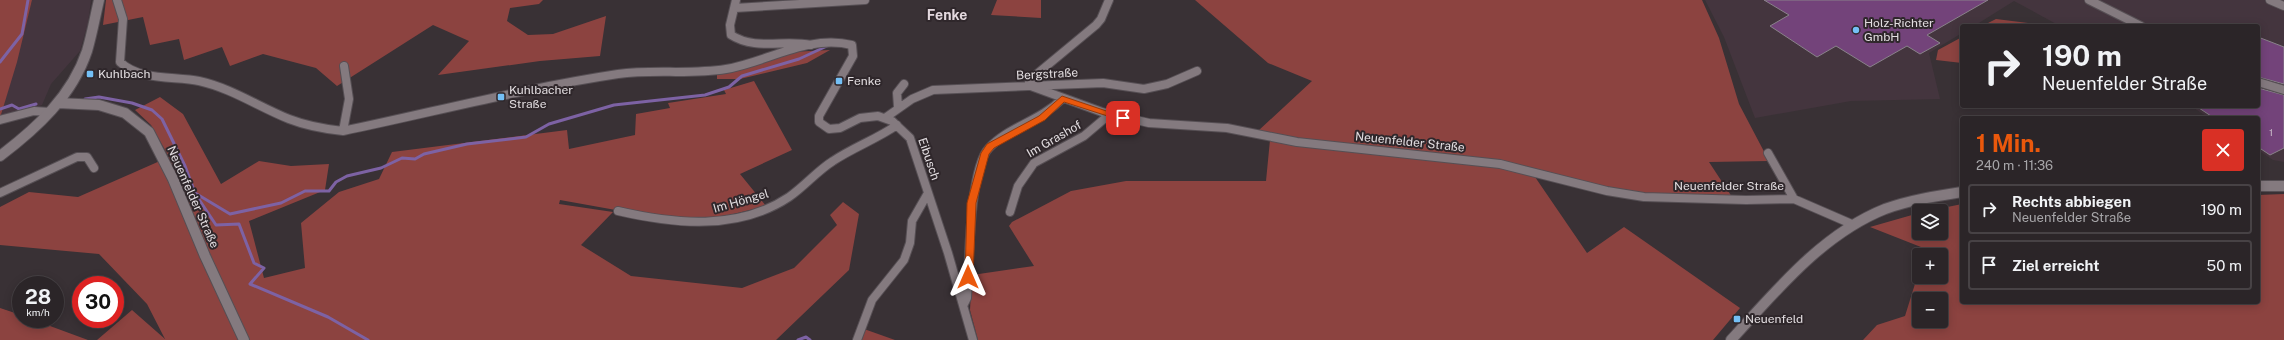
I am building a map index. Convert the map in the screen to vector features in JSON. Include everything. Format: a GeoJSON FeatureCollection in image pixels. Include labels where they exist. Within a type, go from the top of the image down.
{"type":"FeatureCollection","features":[{"type":"Feature","properties":{"kind":"main road"},"geometry":{"type":"LineString","coordinates":[[0,156],[21,140],[50,112],[75,79],[84,60],[99,0]]}},
{"type":"Feature","properties":{"kind":"main road","name":"Neuenfelder Straße"},"geometry":{"type":"LineString","coordinates":[[58,103],[99,105],[125,113],[149,132],[173,179],[205,256],[244,340]]}},
{"type":"Feature","properties":{"kind":"main road"},"geometry":{"type":"LineString","coordinates":[[2260,186],[2284,186]]}},
{"type":"Feature","properties":{"kind":"main road"},"geometry":{"type":"LineString","coordinates":[[1731,340],[1811,259],[1828,244],[1854,225],[1874,214],[1900,204],[1960,192]]}},
{"type":"Feature","properties":{"kind":"street"},"geometry":{"type":"LineString","coordinates":[[117,0],[122,19],[120,62],[123,67],[129,71],[206,83],[298,123],[323,131],[343,131],[619,74],[681,74],[729,69],[811,45]]}},
{"type":"Feature","properties":{"kind":"street"},"geometry":{"type":"LineString","coordinates":[[811,45],[800,42],[754,44],[739,42],[731,35],[730,25],[736,4],[865,0]]}},
{"type":"Feature","properties":{"kind":"street"},"geometry":{"type":"LineString","coordinates":[[1028,85],[1032,78],[1096,25],[1101,19],[1109,0]]}},
{"type":"Feature","properties":{"kind":"street"},"geometry":{"type":"LineString","coordinates":[[2090,0],[2137,24]]}},
{"type":"Feature","properties":{"kind":"street"},"geometry":{"type":"LineString","coordinates":[[2270,0],[2284,6]]}},
{"type":"Feature","properties":{"kind":"street","name":"Eibusch"},"geometry":{"type":"LineString","coordinates":[[811,45],[841,41],[852,45],[854,51],[849,65],[819,116],[823,126],[828,129],[840,128],[869,115],[885,118],[897,126],[910,138],[964,304],[973,340]]}},
{"type":"Feature","properties":{"kind":"street"},"geometry":{"type":"LineString","coordinates":[[343,131],[350,108],[344,66]]}},
{"type":"Feature","properties":{"kind":"street","name":"Bergstraße"},"geometry":{"type":"LineString","coordinates":[[885,118],[898,107],[933,90],[1012,88],[1028,85],[1044,87],[1103,83],[1144,89],[1167,84],[1197,71]]}},
{"type":"Feature","properties":{"kind":"street"},"geometry":{"type":"LineString","coordinates":[[2260,83],[2284,90]]}},
{"type":"Feature","properties":{"kind":"street"},"geometry":{"type":"LineString","coordinates":[[898,107],[897,93],[904,84]]}},
{"type":"Feature","properties":{"kind":"street","name":"Neuenfelder Straße"},"geometry":{"type":"LineString","coordinates":[[1028,85],[1062,99],[1110,114],[1149,123],[1227,128],[1305,143],[1500,164],[1607,191],[1644,197],[1746,200],[1794,199],[1854,225]]}},
{"type":"Feature","properties":{"kind":"street"},"geometry":{"type":"LineString","coordinates":[[964,304],[968,291],[971,203],[985,153],[990,146],[1042,118],[1062,99]]}},
{"type":"Feature","properties":{"kind":"street"},"geometry":{"type":"LineString","coordinates":[[0,120],[34,111],[50,112]]}},
{"type":"Feature","properties":{"kind":"street","name":"Im Grashof"},"geometry":{"type":"LineString","coordinates":[[1010,212],[1028,168],[1034,163],[1081,139],[1098,126],[1110,114]]}},
{"type":"Feature","properties":{"kind":"street","name":"Im Höngel"},"geometry":{"type":"LineString","coordinates":[[618,211],[645,218],[705,224],[756,212],[780,203],[840,156],[876,140],[897,126]]}},
{"type":"Feature","properties":{"kind":"street","name":"Neuenfelder Straße"},"geometry":{"type":"LineString","coordinates":[[1768,153],[1794,199]]}},
{"type":"Feature","properties":{"kind":"street"},"geometry":{"type":"LineString","coordinates":[[0,193],[77,157],[87,157],[94,168]]}},
{"type":"Feature","properties":{"kind":"street"},"geometry":{"type":"LineString","coordinates":[[857,340],[872,300],[904,260],[910,243],[912,221],[928,192]]}},
{"type":"Feature","properties":{"kind":"shaded area"},"geometry":{"type":"Polygon","coordinates":[[[0,0],[32,0],[17,62],[0,118],[0,0]]]}},
{"type":"Feature","properties":{"kind":"shaded area"},"geometry":{"type":"Polygon","coordinates":[[[32,0],[91,0],[88,23],[80,51],[51,84],[42,105],[0,119],[32,0]]]}},
{"type":"Feature","properties":{"kind":"shaded area"},"geometry":{"type":"Polygon","coordinates":[[[106,0],[543,0],[539,4],[510,8],[507,21],[528,35],[553,34],[606,16],[600,56],[540,61],[438,75],[469,41],[433,25],[337,86],[316,68],[263,54],[230,66],[222,47],[184,60],[179,39],[150,45],[143,17],[103,25],[106,0]]]}},
{"type":"Feature","properties":{"kind":"shaded area"},"geometry":{"type":"Polygon","coordinates":[[[997,0],[1041,0],[1041,18],[991,15],[997,0]]]}},
{"type":"Feature","properties":{"kind":"shaded area"},"geometry":{"type":"Polygon","coordinates":[[[1195,0],[1702,0],[1719,38],[1739,104],[1769,161],[1709,162],[1732,197],[1650,195],[1604,188],[1517,165],[1301,141],[1258,131],[1312,81],[1268,63],[1195,0]]]}},
{"type":"Feature","properties":{"kind":"shaded area"},"geometry":{"type":"Polygon","coordinates":[[[1705,0],[2284,0],[2284,162],[2273,160],[2260,151],[2260,116],[2206,116],[2194,108],[2260,108],[2260,24],[2056,24],[2014,1],[1977,24],[1960,24],[1960,34],[1929,53],[1940,99],[1851,101],[1755,118],[1724,37],[1705,0]]]}},
{"type":"Feature","properties":{"kind":"shaded area"},"geometry":{"type":"Polygon","coordinates":[[[1996,19],[2036,24],[1986,24],[1996,19]]]}},
{"type":"Feature","properties":{"kind":"shaded area"},"geometry":{"type":"Polygon","coordinates":[[[1960,38],[1960,63],[1936,60],[1938,50],[1960,38]]]}},
{"type":"Feature","properties":{"kind":"shaded area"},"geometry":{"type":"Polygon","coordinates":[[[830,50],[807,63],[740,79],[717,79],[717,74],[791,52],[830,50]]]}},
{"type":"Feature","properties":{"kind":"shaded area"},"geometry":{"type":"Polygon","coordinates":[[[754,81],[792,150],[740,174],[766,206],[709,220],[638,214],[560,200],[559,204],[613,212],[581,245],[631,276],[742,288],[794,268],[837,225],[830,215],[843,202],[859,214],[849,270],[776,340],[97,340],[111,328],[124,328],[124,317],[132,310],[165,339],[147,304],[124,280],[124,276],[120,276],[99,254],[0,245],[0,207],[29,192],[78,197],[169,157],[151,125],[135,110],[160,97],[183,114],[221,184],[259,161],[291,166],[329,164],[325,190],[249,221],[264,278],[305,268],[301,223],[339,192],[379,179],[392,152],[567,130],[569,149],[635,135],[636,114],[670,108],[668,103],[726,94],[724,90],[754,81]]]}},
{"type":"Feature","properties":{"kind":"shaded area"},"geometry":{"type":"Polygon","coordinates":[[[1270,140],[1479,164],[1533,174],[1587,253],[1624,227],[1740,308],[1713,340],[978,340],[970,310],[972,275],[1034,266],[1009,226],[1012,222],[1071,191],[1126,181],[1266,181],[1270,140]]]}},
{"type":"Feature","properties":{"kind":"shaded area"},"geometry":{"type":"Polygon","coordinates":[[[2284,194],[2284,340],[1863,340],[1877,325],[1905,316],[1912,294],[1912,328],[1948,328],[1948,292],[1912,292],[1915,284],[1948,284],[1948,248],[1923,248],[1870,227],[1912,215],[1912,240],[1948,240],[1948,207],[1960,204],[1960,304],[2260,304],[2260,195],[2284,194]]]}},
{"type":"Feature","properties":{"kind":"shaded area"},"geometry":{"type":"Polygon","coordinates":[[[0,308],[12,312],[12,328],[55,328],[88,340],[0,340],[0,308]]]}},
{"type":"Feature","properties":{"kind":"shaded area"},"geometry":{"type":"Polygon","coordinates":[[[864,329],[895,340],[859,340],[864,329]]]}},
{"type":"Feature","properties":{"kind":"building","name":"Holz-Richter GmbH"},"geometry":{"type":"Polygon","coordinates":[[[1764,0],[1988,0],[1927,35],[1940,43],[1920,54],[1907,46],[1870,67],[1836,46],[1817,57],[1770,26],[1789,15],[1764,0]]]}},
{"type":"Feature","properties":{"kind":"building"},"geometry":{"type":"Polygon","coordinates":[[[2260,38],[2284,47],[2284,84],[2260,78],[2260,38]]]}},
{"type":"Feature","properties":{"kind":"building"},"geometry":{"type":"Polygon","coordinates":[[[2260,89],[2284,95],[2284,148],[2270,155],[2260,148],[2260,116],[2211,116],[2199,108],[2260,108],[2260,89]]]}},
{"type":"Feature","properties":{"kind":"waterway"},"geometry":{"type":"LineString","coordinates":[[0,62],[22,34],[28,0]]}},
{"type":"Feature","properties":{"kind":"waterway"},"geometry":{"type":"LineString","coordinates":[[85,99],[99,97],[132,103],[152,110],[162,119],[185,166],[195,193],[230,214],[281,203],[305,191],[329,191],[336,182],[347,176],[381,168],[402,158],[415,159],[424,154],[467,144],[526,137],[549,124],[614,105],[705,95],[729,87],[742,76],[799,59],[827,46]]}},
{"type":"Feature","properties":{"kind":"waterway"},"geometry":{"type":"LineString","coordinates":[[0,109],[12,105],[19,109],[36,104]]}},
{"type":"Feature","properties":{"kind":"waterway"},"geometry":{"type":"LineString","coordinates":[[196,195],[216,225],[239,224],[254,263],[264,268],[250,284],[328,317],[368,340]]}},
{"type":"Feature","properties":{"kind":"waterway"},"geometry":{"type":"LineString","coordinates":[[798,340],[806,337],[810,340]]}},
{"type":"Feature","properties":{"kind":"place","name":"Holz-Richter GmbH"},"geometry":{"type":"Point","coordinates":[1856,30]}},
{"type":"Feature","properties":{"kind":"place","name":"Kuhlbach"},"geometry":{"type":"Point","coordinates":[90,74]}},
{"type":"Feature","properties":{"kind":"place","name":"Fenke"},"geometry":{"type":"Point","coordinates":[839,81]}},
{"type":"Feature","properties":{"kind":"place","name":"Kuhlbacher Straße"},"geometry":{"type":"Point","coordinates":[501,97]}},
{"type":"Feature","properties":{"kind":"place","name":"Neuenfeld"},"geometry":{"type":"Point","coordinates":[1737,319]}},
{"type":"Feature","properties":{"kind":"district","name":"Fenke"},"geometry":{"type":"Point","coordinates":[947,15]}},
{"type":"Feature","properties":{"kind":"route"},"geometry":{"type":"LineString","coordinates":[[968,277],[971,203],[985,153],[990,146],[1042,118],[1062,99],[1123,118]]}}]}
